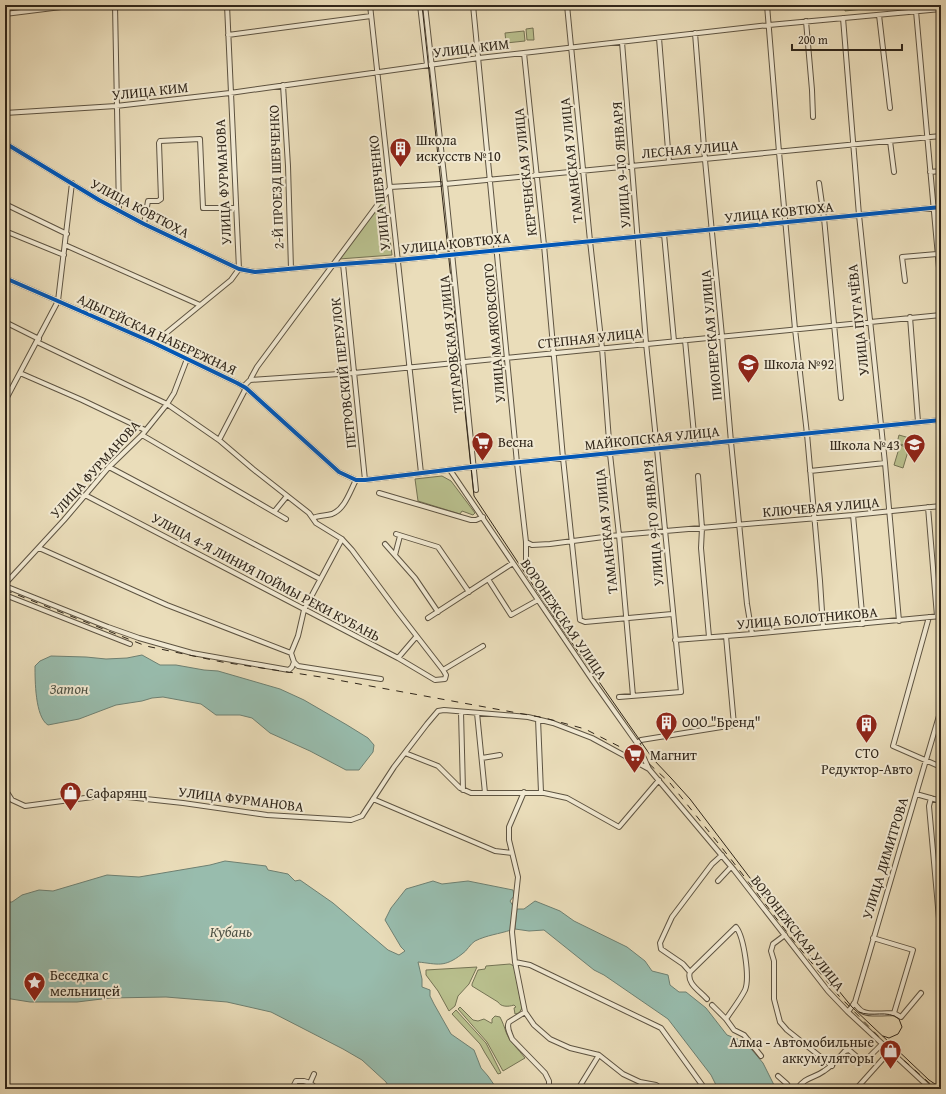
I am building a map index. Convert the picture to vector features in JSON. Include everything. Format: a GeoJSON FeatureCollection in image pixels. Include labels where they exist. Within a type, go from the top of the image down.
{"type":"FeatureCollection","features":[{"type":"Feature","properties":{"kind":"street"},"geometry":{"type":"LineString","coordinates":[[5,14],[77,5]]}},
{"type":"Feature","properties":{"kind":"street"},"geometry":{"type":"LineString","coordinates":[[115,5],[119,211]]}},
{"type":"Feature","properties":{"kind":"street","name":"УЛИЦА ФУРМАНОВА"},"geometry":{"type":"LineString","coordinates":[[227,5],[235,208],[239,269]]}},
{"type":"Feature","properties":{"kind":"street","name":"УЛИЦА ШЕВЧЕНКО"},"geometry":{"type":"LineString","coordinates":[[370,5],[421,473]]}},
{"type":"Feature","properties":{"kind":"street","name":"ТИТАРОВСКАЯ УЛИЦА"},"geometry":{"type":"LineString","coordinates":[[420,5],[430,64]]}},
{"type":"Feature","properties":{"kind":"street","name":"ТИТАРОВСКАЯ УЛИЦА"},"geometry":{"type":"LineString","coordinates":[[425,5],[476,490]]}},
{"type":"Feature","properties":{"kind":"street","name":"УЛИЦА МАЯКОВСКОГО"},"geometry":{"type":"LineString","coordinates":[[473,5],[526,542],[526,564]]}},
{"type":"Feature","properties":{"kind":"street","name":"ТАМАНСКАЯ УЛИЦА"},"geometry":{"type":"LineString","coordinates":[[566,5],[602,348],[610,454],[619,535],[633,696]]}},
{"type":"Feature","properties":{"kind":"street"},"geometry":{"type":"LineString","coordinates":[[767,5],[785,222],[807,434],[823,627]]}},
{"type":"Feature","properties":{"kind":"street","name":"УЛИЦА КИМ"},"geometry":{"type":"LineString","coordinates":[[5,113],[116,106],[230,93],[479,58],[806,21],[941,9]]}},
{"type":"Feature","properties":{"kind":"street"},"geometry":{"type":"LineString","coordinates":[[916,11],[941,290]]}},
{"type":"Feature","properties":{"kind":"street"},"geometry":{"type":"LineString","coordinates":[[879,15],[890,108]]}},
{"type":"Feature","properties":{"kind":"street"},"geometry":{"type":"LineString","coordinates":[[228,35],[371,16]]}},
{"type":"Feature","properties":{"kind":"street","name":"УЛИЦА ПУГАЧЁВА"},"geometry":{"type":"LineString","coordinates":[[843,18],[852,145],[869,321],[890,511],[899,621]]}},
{"type":"Feature","properties":{"kind":"street"},"geometry":{"type":"LineString","coordinates":[[806,21],[814,117]]}},
{"type":"Feature","properties":{"kind":"street","name":"ПИОНЕРСКАЯ УЛИЦА"},"geometry":{"type":"LineString","coordinates":[[695,33],[731,442],[747,604],[752,634]]}},
{"type":"Feature","properties":{"kind":"street"},"geometry":{"type":"LineString","coordinates":[[659,38],[669,162]]}},
{"type":"Feature","properties":{"kind":"street","name":"УЛИЦА 9-ГО ЯНВАРЯ"},"geometry":{"type":"LineString","coordinates":[[622,42],[646,343],[658,449],[680,692],[633,696]]}},
{"type":"Feature","properties":{"kind":"street","name":"КЕРЧЕНСКАЯ УЛИЦА"},"geometry":{"type":"LineString","coordinates":[[524,53],[544,245],[571,540],[582,622],[626,617]]}},
{"type":"Feature","properties":{"kind":"street","name":"2-Й ПРОЕЗД ШЕВЧЕНКО"},"geometry":{"type":"LineString","coordinates":[[283,85],[288,166],[291,269]]}},
{"type":"Feature","properties":{"kind":"street","name":"ЛЕСНАЯ УЛИЦА"},"geometry":{"type":"LineString","coordinates":[[445,184],[941,136]]}},
{"type":"Feature","properties":{"kind":"street"},"geometry":{"type":"LineString","coordinates":[[144,224],[148,201],[158,201],[161,199],[158,143],[160,140],[200,139],[203,208],[235,208]]}},
{"type":"Feature","properties":{"kind":"street"},"geometry":{"type":"LineString","coordinates":[[890,141],[894,172]]}},
{"type":"Feature","properties":{"kind":"street","name":"УЛИЦА КОВТЮХА"},"geometry":{"type":"LineString","coordinates":[[5,143],[119,211],[144,224],[239,269],[255,272],[398,260],[941,207]]}},
{"type":"Feature","properties":{"kind":"street"},"geometry":{"type":"LineString","coordinates":[[930,172],[941,171]]}},
{"type":"Feature","properties":{"kind":"street"},"geometry":{"type":"LineString","coordinates":[[5,401],[38,341],[58,300],[66,245],[72,183]]}},
{"type":"Feature","properties":{"kind":"street"},"geometry":{"type":"LineString","coordinates":[[819,183],[824,218],[841,398]]}},
{"type":"Feature","properties":{"kind":"street"},"geometry":{"type":"LineString","coordinates":[[251,378],[257,367],[390,187],[440,184]]}},
{"type":"Feature","properties":{"kind":"street"},"geometry":{"type":"LineString","coordinates":[[5,204],[67,234]]}},
{"type":"Feature","properties":{"kind":"street"},"geometry":{"type":"LineString","coordinates":[[5,231],[64,255]]}},
{"type":"Feature","properties":{"kind":"street"},"geometry":{"type":"LineString","coordinates":[[664,234],[674,340]]}},
{"type":"Feature","properties":{"kind":"street"},"geometry":{"type":"LineString","coordinates":[[66,245],[200,305]]}},
{"type":"Feature","properties":{"kind":"street"},"geometry":{"type":"LineString","coordinates":[[905,281],[902,257],[937,254]]}},
{"type":"Feature","properties":{"kind":"street","name":"ПЕТРОВСКИЙ ПЕРЕУЛОК"},"geometry":{"type":"LineString","coordinates":[[343,264],[365,480]]}},
{"type":"Feature","properties":{"kind":"street"},"geometry":{"type":"LineString","coordinates":[[154,343],[231,280],[239,269]]}},
{"type":"Feature","properties":{"kind":"street","name":"АДЫГЕЙСКАЯ НАБЕРЕЖНАЯ"},"geometry":{"type":"LineString","coordinates":[[5,278],[154,343],[245,387],[339,472],[349,478],[365,480]]}},
{"type":"Feature","properties":{"kind":"street","name":"СТЕПНАЯ УЛИЦА"},"geometry":{"type":"LineString","coordinates":[[245,387],[250,380],[354,373],[674,340],[941,315]]}},
{"type":"Feature","properties":{"kind":"street"},"geometry":{"type":"LineString","coordinates":[[910,317],[918,422]]}},
{"type":"Feature","properties":{"kind":"street"},"geometry":{"type":"LineString","coordinates":[[5,322],[38,341],[167,404],[219,440],[309,513],[316,523],[342,539],[352,550],[416,637],[443,670],[482,646]]}},
{"type":"Feature","properties":{"kind":"street"},"geometry":{"type":"LineString","coordinates":[[685,340],[695,445]]}},
{"type":"Feature","properties":{"kind":"street","name":"УЛИЦА ФУРМАНОВА"},"geometry":{"type":"LineString","coordinates":[[5,585],[110,467],[144,432],[167,404],[174,393],[187,358]]}},
{"type":"Feature","properties":{"kind":"street"},"geometry":{"type":"LineString","coordinates":[[20,373],[82,400],[144,432],[286,519]]}},
{"type":"Feature","properties":{"kind":"street"},"geometry":{"type":"LineString","coordinates":[[219,440],[245,387]]}},
{"type":"Feature","properties":{"kind":"street","name":"МАЙКОПСКАЯ УЛИЦА"},"geometry":{"type":"LineString","coordinates":[[365,480],[473,467],[941,420]]}},
{"type":"Feature","properties":{"kind":"street"},"geometry":{"type":"LineString","coordinates":[[810,471],[885,463]]}},
{"type":"Feature","properties":{"kind":"street"},"geometry":{"type":"LineString","coordinates":[[110,467],[320,579]]}},
{"type":"Feature","properties":{"kind":"street","name":"ВОРОНЕЖСКАЯ УЛИЦА"},"geometry":{"type":"LineString","coordinates":[[450,470],[593,681],[637,743],[649,769],[731,867],[828,991],[848,1012],[931,1089]]}},
{"type":"Feature","properties":{"kind":"street"},"geometry":{"type":"LineString","coordinates":[[698,476],[702,528],[701,548],[709,637]]}},
{"type":"Feature","properties":{"kind":"street"},"geometry":{"type":"LineString","coordinates":[[313,518],[333,513],[343,505],[356,480]]}},
{"type":"Feature","properties":{"kind":"street"},"geometry":{"type":"LineString","coordinates":[[379,493],[471,520],[476,520],[483,517]]}},
{"type":"Feature","properties":{"kind":"street","name":"УЛИЦА 4-Я ЛИНИЯ ПОЙМЫ РЕКИ КУБАНЬ"},"geometry":{"type":"LineString","coordinates":[[85,495],[398,658],[436,680],[440,681],[445,679],[446,675],[443,670]]}},
{"type":"Feature","properties":{"kind":"street"},"geometry":{"type":"LineString","coordinates":[[274,512],[287,496]]}},
{"type":"Feature","properties":{"kind":"street","name":"КЛЮЧЕВАЯ УЛИЦА"},"geometry":{"type":"LineString","coordinates":[[526,542],[532,545],[619,535],[941,506]]}},
{"type":"Feature","properties":{"kind":"street"},"geometry":{"type":"LineString","coordinates":[[928,507],[939,616]]}},
{"type":"Feature","properties":{"kind":"street"},"geometry":{"type":"LineString","coordinates":[[854,515],[863,624]]}},
{"type":"Feature","properties":{"kind":"street"},"geometry":{"type":"LineString","coordinates":[[395,555],[398,535],[438,547],[469,592]]}},
{"type":"Feature","properties":{"kind":"street"},"geometry":{"type":"LineString","coordinates":[[342,539],[304,610],[298,636],[292,653],[294,662],[298,666],[381,679]]}},
{"type":"Feature","properties":{"kind":"street"},"geometry":{"type":"LineString","coordinates":[[385,544],[415,578],[438,612]]}},
{"type":"Feature","properties":{"kind":"street"},"geometry":{"type":"LineString","coordinates":[[39,548],[167,605],[292,653]]}},
{"type":"Feature","properties":{"kind":"street"},"geometry":{"type":"LineString","coordinates":[[428,618],[513,563]]}},
{"type":"Feature","properties":{"kind":"street"},"geometry":{"type":"LineString","coordinates":[[488,579],[511,615],[538,600]]}},
{"type":"Feature","properties":{"kind":"street"},"geometry":{"type":"LineString","coordinates":[[5,585],[108,627],[139,638],[192,653],[290,670],[294,662]]}},
{"type":"Feature","properties":{"kind":"street"},"geometry":{"type":"LineString","coordinates":[[5,595],[130,644]]}},
{"type":"Feature","properties":{"kind":"street"},"geometry":{"type":"LineString","coordinates":[[626,617],[672,614]]}},
{"type":"Feature","properties":{"kind":"street","name":"УЛИЦА БОЛОТНИКОВА"},"geometry":{"type":"LineString","coordinates":[[675,640],[899,621],[939,616]]}},
{"type":"Feature","properties":{"kind":"street"},"geometry":{"type":"LineString","coordinates":[[929,617],[892,746],[941,767]]}},
{"type":"Feature","properties":{"kind":"street"},"geometry":{"type":"LineString","coordinates":[[637,743],[641,740],[734,725],[726,636]]}},
{"type":"Feature","properties":{"kind":"street"},"geometry":{"type":"LineString","coordinates":[[398,658],[416,637]]}},
{"type":"Feature","properties":{"kind":"street"},"geometry":{"type":"LineString","coordinates":[[619,697],[633,696]]}},
{"type":"Feature","properties":{"kind":"street","name":"УЛИЦА ДИМИТРОВА"},"geometry":{"type":"LineString","coordinates":[[848,1012],[854,1004],[941,709]]}},
{"type":"Feature","properties":{"kind":"street","name":"УЛИЦА ФУРМАНОВА"},"geometry":{"type":"LineString","coordinates":[[5,789],[12,800],[25,806],[91,796],[109,795],[183,803],[267,815],[351,820],[362,816],[394,767],[438,711],[444,710],[461,712]]}},
{"type":"Feature","properties":{"kind":"street"},"geometry":{"type":"LineString","coordinates":[[463,790],[461,712],[528,717],[553,723],[583,734],[649,769]]}},
{"type":"Feature","properties":{"kind":"street"},"geometry":{"type":"LineString","coordinates":[[477,713],[485,793]]}},
{"type":"Feature","properties":{"kind":"street"},"geometry":{"type":"LineString","coordinates":[[538,720],[541,792]]}},
{"type":"Feature","properties":{"kind":"street"},"geometry":{"type":"LineString","coordinates":[[405,753],[438,766],[460,788],[471,793],[541,792],[567,798],[619,827],[659,780]]}},
{"type":"Feature","properties":{"kind":"street"},"geometry":{"type":"LineString","coordinates":[[482,758],[500,755]]}},
{"type":"Feature","properties":{"kind":"street"},"geometry":{"type":"LineString","coordinates":[[524,792],[509,827],[509,840],[518,877],[512,932],[515,962],[525,1012],[534,1025],[550,1039],[570,1048],[599,1056],[623,1074],[640,1082],[656,1085],[662,1089]]}},
{"type":"Feature","properties":{"kind":"street"},"geometry":{"type":"LineString","coordinates":[[916,794],[941,801]]}},
{"type":"Feature","properties":{"kind":"street"},"geometry":{"type":"LineString","coordinates":[[931,798],[929,806],[941,941]]}},
{"type":"Feature","properties":{"kind":"street"},"geometry":{"type":"LineString","coordinates":[[373,799],[495,851],[512,853]]}},
{"type":"Feature","properties":{"kind":"street"},"geometry":{"type":"LineString","coordinates":[[690,972],[683,964],[661,948],[660,943],[672,917],[712,864],[722,856]]}},
{"type":"Feature","properties":{"kind":"street"},"geometry":{"type":"LineString","coordinates":[[718,880],[731,867]]}},
{"type":"Feature","properties":{"kind":"street"},"geometry":{"type":"LineString","coordinates":[[706,999],[690,982],[690,972],[736,927],[741,933],[745,953],[746,984],[744,990],[726,1019]]}},
{"type":"Feature","properties":{"kind":"street"},"geometry":{"type":"LineString","coordinates":[[785,935],[773,944],[771,950],[774,961],[775,1006],[780,1022],[787,1030],[832,1066]]}},
{"type":"Feature","properties":{"kind":"street"},"geometry":{"type":"LineString","coordinates":[[873,938],[913,950],[894,1013]]}},
{"type":"Feature","properties":{"kind":"street"},"geometry":{"type":"LineString","coordinates":[[515,962],[530,965],[661,1028],[705,1089]]}},
{"type":"Feature","properties":{"kind":"street"},"geometry":{"type":"LineString","coordinates":[[854,1004],[863,1012],[870,1014],[894,1013],[901,1017],[921,993]]}},
{"type":"Feature","properties":{"kind":"street"},"geometry":{"type":"LineString","coordinates":[[712,1005],[726,1019],[734,1030],[744,1035],[761,1056]]}},
{"type":"Feature","properties":{"kind":"street"},"geometry":{"type":"LineString","coordinates":[[525,1012],[509,1022],[509,1032],[512,1039],[545,1073],[549,1081],[549,1089]]}},
{"type":"Feature","properties":{"kind":"street"},"geometry":{"type":"LineString","coordinates":[[797,1089],[804,1081],[812,1076],[822,1073],[832,1066],[845,1051],[849,1050],[862,1061],[882,1044]]}},
{"type":"Feature","properties":{"kind":"street"},"geometry":{"type":"LineString","coordinates":[[856,1089],[890,1051]]}},
{"type":"Feature","properties":{"kind":"street"},"geometry":{"type":"LineString","coordinates":[[578,1089],[599,1056]]}},
{"type":"Feature","properties":{"kind":"street"},"geometry":{"type":"LineString","coordinates":[[310,1083],[314,1074]]}},
{"type":"Feature","properties":{"kind":"street"},"geometry":{"type":"LineString","coordinates":[[778,1076],[790,1089]]}},
{"type":"Feature","properties":{"kind":"street"},"geometry":{"type":"LineString","coordinates":[[292,1089],[296,1081],[304,1080],[317,1089]]}},
{"type":"Feature","properties":{"kind":"green space"},"geometry":{"type":"Polygon","coordinates":[[[845,5],[863,5],[863,9],[845,11],[845,5]]]}},
{"type":"Feature","properties":{"kind":"green space"},"geometry":{"type":"Polygon","coordinates":[[[533,28],[534,40],[527,40],[526,29],[533,28]]]}},
{"type":"Feature","properties":{"kind":"green space"},"geometry":{"type":"Polygon","coordinates":[[[524,31],[525,41],[506,43],[505,33],[524,31]]]}},
{"type":"Feature","properties":{"kind":"green space"},"geometry":{"type":"Polygon","coordinates":[[[385,198],[392,255],[339,259],[385,198]]]}},
{"type":"Feature","properties":{"kind":"green space"},"geometry":{"type":"Polygon","coordinates":[[[899,435],[913,439],[910,447],[897,443],[899,435]]]}},
{"type":"Feature","properties":{"kind":"green space"},"geometry":{"type":"Polygon","coordinates":[[[900,445],[909,448],[903,468],[894,465],[900,445]]]}},
{"type":"Feature","properties":{"kind":"green space"},"geometry":{"type":"Polygon","coordinates":[[[442,476],[451,481],[475,513],[473,515],[462,511],[460,514],[418,501],[415,479],[442,476]]]}},
{"type":"Feature","properties":{"kind":"green space"},"geometry":{"type":"Polygon","coordinates":[[[510,964],[514,966],[522,1008],[519,1013],[515,1014],[514,1008],[516,1007],[514,1005],[503,1006],[472,986],[478,970],[485,969],[486,966],[510,964]]]}},
{"type":"Feature","properties":{"kind":"green space"},"geometry":{"type":"Polygon","coordinates":[[[477,967],[469,984],[458,996],[455,1006],[449,1011],[438,991],[426,975],[426,970],[477,967]]]}},
{"type":"Feature","properties":{"kind":"green space"},"geometry":{"type":"Polygon","coordinates":[[[460,1007],[473,1020],[478,1021],[484,1019],[492,1023],[492,1019],[495,1016],[500,1017],[509,1039],[525,1058],[503,1071],[487,1042],[458,1009],[460,1007]]]}},
{"type":"Feature","properties":{"kind":"green space"},"geometry":{"type":"Polygon","coordinates":[[[456,1010],[486,1043],[501,1073],[498,1074],[480,1044],[452,1014],[456,1010]]]}},
{"type":"Feature","properties":{"kind":"water","name":"Затон"},"geometry":{"type":"Polygon","coordinates":[[[142,655],[160,665],[176,665],[218,671],[280,689],[304,700],[368,738],[374,745],[373,752],[359,770],[346,770],[310,751],[270,733],[252,718],[240,715],[216,715],[201,704],[163,697],[116,705],[79,719],[48,725],[44,721],[38,707],[36,689],[35,666],[40,661],[51,656],[106,659],[127,658],[142,655]]]}},
{"type":"Feature","properties":{"kind":"water","name":"Кубань"},"geometry":{"type":"Polygon","coordinates":[[[225,861],[266,866],[268,870],[288,874],[295,881],[300,880],[333,903],[388,950],[399,955],[405,951],[385,920],[391,908],[406,889],[433,881],[442,884],[468,881],[513,890],[514,896],[510,901],[513,906],[511,930],[475,941],[464,953],[445,963],[436,964],[418,962],[422,979],[422,987],[430,990],[430,996],[451,1034],[474,1050],[481,1068],[497,1089],[390,1089],[386,1082],[362,1060],[343,1049],[271,1012],[227,1002],[166,997],[110,998],[77,1002],[30,1002],[5,998],[5,902],[12,902],[22,895],[39,890],[53,891],[107,875],[139,877],[225,861]]]}},
{"type":"Feature","properties":{"kind":"water"},"geometry":{"type":"Polygon","coordinates":[[[535,901],[560,911],[574,921],[627,947],[645,961],[652,971],[668,975],[670,985],[679,992],[686,992],[706,1008],[727,1035],[740,1040],[752,1050],[763,1063],[776,1089],[718,1089],[711,1075],[668,1019],[604,975],[594,970],[544,930],[529,931],[515,929],[517,909],[524,909],[535,901]]]}},
{"type":"Feature","properties":{"kind":"tram line"},"geometry":{"type":"LineString","coordinates":[[422,5],[474,496],[558,623],[653,759],[690,799],[798,941],[852,1007],[929,1080],[935,1084],[941,1084]]}},
{"type":"Feature","properties":{"kind":"tram line"},"geometry":{"type":"LineString","coordinates":[[859,1012],[864,1014],[890,1015],[899,1019],[902,1027],[898,1034],[889,1038],[883,1036]]}},
{"type":"Feature","properties":{"kind":"railway"},"geometry":{"type":"LineString","coordinates":[[5,590],[146,646],[222,662],[321,677],[545,718],[585,729],[634,754],[645,760],[670,783],[793,940],[839,996],[888,1046],[936,1089]]}},
{"type":"Feature","properties":{"kind":"cycle path"},"geometry":{"type":"LineString","coordinates":[[5,143],[99,200],[144,224],[239,269],[255,272],[398,260],[941,207]]}},
{"type":"Feature","properties":{"kind":"cycle path"},"geometry":{"type":"LineString","coordinates":[[5,278],[154,343],[246,388],[339,472],[356,480],[941,420]]}},
{"type":"Feature","properties":{"kind":"place","name":"Школа искусств №10"},"geometry":{"type":"Point","coordinates":[400,168]}},
{"type":"Feature","properties":{"kind":"place","name":"Школа №92"},"geometry":{"type":"Point","coordinates":[749,384]}},
{"type":"Feature","properties":{"kind":"place","name":"Весна"},"geometry":{"type":"Point","coordinates":[483,462]}},
{"type":"Feature","properties":{"kind":"place","name":"Школа №43"},"geometry":{"type":"Point","coordinates":[915,464]}},
{"type":"Feature","properties":{"kind":"place","name":"ООО \"Бренд\""},"geometry":{"type":"Point","coordinates":[667,742]}},
{"type":"Feature","properties":{"kind":"place","name":"СТО Редуктор-Авто"},"geometry":{"type":"Point","coordinates":[867,744]}},
{"type":"Feature","properties":{"kind":"place","name":"Магнит"},"geometry":{"type":"Point","coordinates":[634,774]}},
{"type":"Feature","properties":{"kind":"place","name":"Сафарянц"},"geometry":{"type":"Point","coordinates":[71,812]}},
{"type":"Feature","properties":{"kind":"place","name":"Беседка с мельницей"},"geometry":{"type":"Point","coordinates":[35,1002]}},
{"type":"Feature","properties":{"kind":"place","name":"Алма - Автомобильные аккумуляторы"},"geometry":{"type":"Point","coordinates":[890,1070]}}]}
